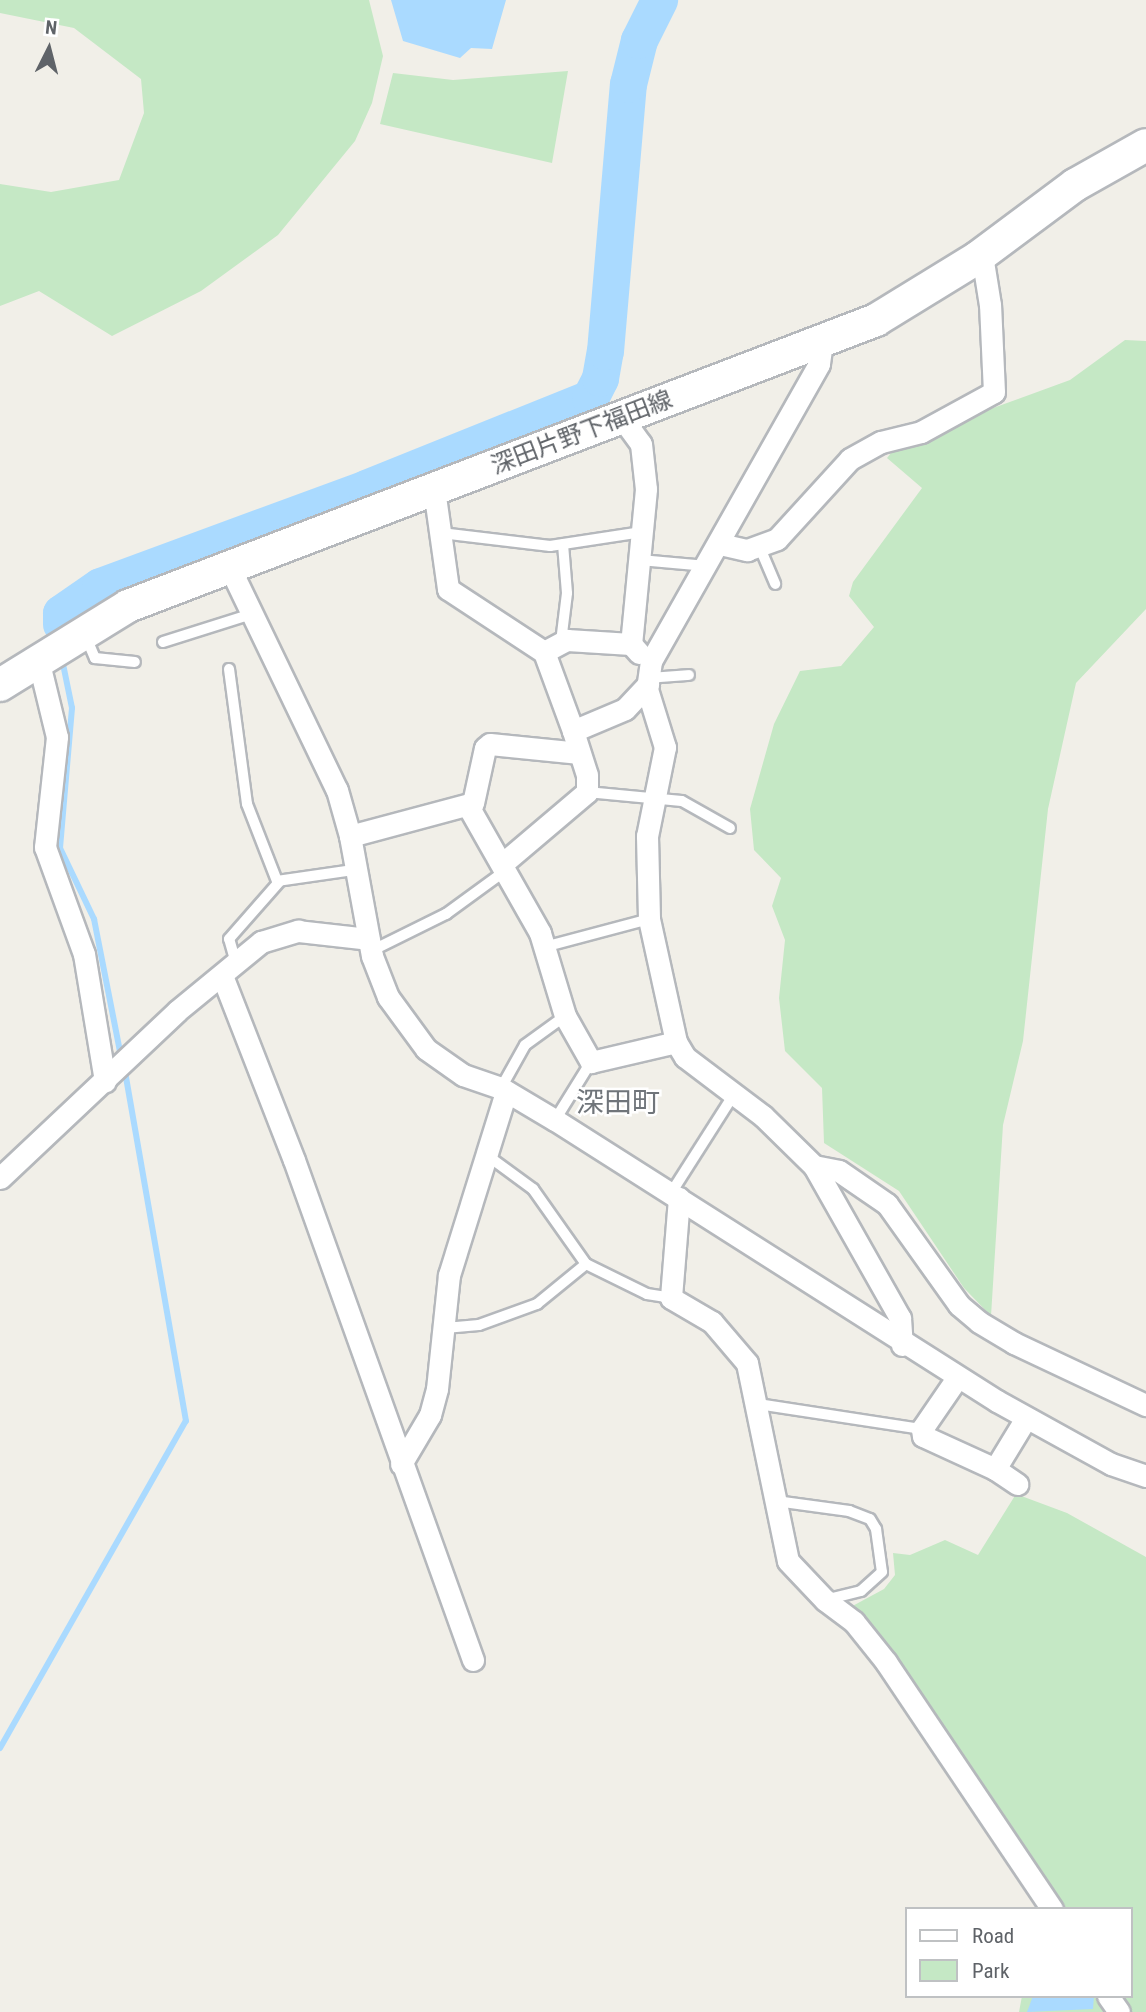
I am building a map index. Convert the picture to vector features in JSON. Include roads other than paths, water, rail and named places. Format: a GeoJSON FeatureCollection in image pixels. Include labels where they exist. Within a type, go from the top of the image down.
{"type":"FeatureCollection","features":[{"type":"Feature","properties":{"kind":"main road","name":"深田片野下福田線"},"geometry":{"type":"LineString","coordinates":[[0,685],[83,631],[128,606],[228,565],[876,320],[982,255],[1075,185],[1146,145]]}},
{"type":"Feature","properties":{"kind":"street"},"geometry":{"type":"LineString","coordinates":[[720,544],[747,550],[760,548],[794,523],[850,459],[881,442],[921,432],[994,392],[990,305],[982,255]]}},
{"type":"Feature","properties":{"kind":"street"},"geometry":{"type":"LineString","coordinates":[[573,731],[625,709],[648,677],[819,364],[822,342]]}},
{"type":"Feature","properties":{"kind":"street"},"geometry":{"type":"LineString","coordinates":[[622,418],[641,444],[646,489],[631,644],[648,677],[665,747],[647,836],[649,919],[676,1042],[685,1057],[734,1094],[814,1166],[900,1318],[902,1345]]}},
{"type":"Feature","properties":{"kind":"street"},"geometry":{"type":"LineString","coordinates":[[434,489],[448,589],[552,647],[631,644]]}},
{"type":"Feature","properties":{"kind":"street"},"geometry":{"type":"LineString","coordinates":[[228,565],[337,790],[350,836],[353,870],[370,945],[388,998],[426,1049],[463,1075],[504,1090],[555,1120],[957,1378],[1111,1464],[1146,1476]]}},
{"type":"Feature","properties":{"kind":"street"},"geometry":{"type":"LineString","coordinates":[[503,868],[587,792],[580,752],[552,647]]}},
{"type":"Feature","properties":{"kind":"street"},"geometry":{"type":"LineString","coordinates":[[38,659],[57,737],[45,847],[85,954],[105,1081]]}},
{"type":"Feature","properties":{"kind":"street"},"geometry":{"type":"LineString","coordinates":[[350,836],[468,806],[478,787],[485,748],[490,744],[580,752]]}},
{"type":"Feature","properties":{"kind":"street"},"geometry":{"type":"LineString","coordinates":[[468,806],[544,947],[565,1016],[591,1062],[676,1042]]}},
{"type":"Feature","properties":{"kind":"street"},"geometry":{"type":"LineString","coordinates":[[0,1178],[177,1011],[261,942],[284,933],[313,931],[370,945]]}},
{"type":"Feature","properties":{"kind":"street"},"geometry":{"type":"LineString","coordinates":[[229,970],[401,1464],[473,1660]]}},
{"type":"Feature","properties":{"kind":"street"},"geometry":{"type":"LineString","coordinates":[[401,1464],[430,1415],[445,1328],[453,1256],[488,1156],[504,1090]]}},
{"type":"Feature","properties":{"kind":"street"},"geometry":{"type":"LineString","coordinates":[[814,1166],[839,1171],[887,1204],[959,1305],[979,1322],[1014,1343],[1146,1405]]}},
{"type":"Feature","properties":{"kind":"street"},"geometry":{"type":"LineString","coordinates":[[675,1196],[671,1298],[712,1322],[747,1363],[758,1404],[788,1561],[825,1600],[853,1622],[886,1662],[1051,1907]]}},
{"type":"Feature","properties":{"kind":"street"},"geometry":{"type":"LineString","coordinates":[[957,1378],[922,1429],[923,1436],[995,1469],[1017,1484]]}},
{"type":"Feature","properties":{"kind":"street"},"geometry":{"type":"LineString","coordinates":[[995,1469],[1026,1418]]}},
{"type":"Feature","properties":{"kind":"lane"},"geometry":{"type":"LineString","coordinates":[[441,533],[562,544],[642,532]]}},
{"type":"Feature","properties":{"kind":"lane"},"geometry":{"type":"LineString","coordinates":[[552,647],[567,593],[562,544]]}},
{"type":"Feature","properties":{"kind":"lane"},"geometry":{"type":"LineString","coordinates":[[760,548],[775,584]]}},
{"type":"Feature","properties":{"kind":"lane"},"geometry":{"type":"LineString","coordinates":[[640,560],[708,566]]}},
{"type":"Feature","properties":{"kind":"lane"},"geometry":{"type":"LineString","coordinates":[[163,642],[252,614]]}},
{"type":"Feature","properties":{"kind":"lane"},"geometry":{"type":"LineString","coordinates":[[83,631],[95,658],[135,663]]}},
{"type":"Feature","properties":{"kind":"lane"},"geometry":{"type":"LineString","coordinates":[[229,669],[247,804],[279,882]]}},
{"type":"Feature","properties":{"kind":"lane"},"geometry":{"type":"LineString","coordinates":[[648,677],[689,674]]}},
{"type":"Feature","properties":{"kind":"lane"},"geometry":{"type":"LineString","coordinates":[[587,792],[699,806],[730,828]]}},
{"type":"Feature","properties":{"kind":"lane"},"geometry":{"type":"LineString","coordinates":[[370,945],[446,914],[503,868]]}},
{"type":"Feature","properties":{"kind":"lane"},"geometry":{"type":"LineString","coordinates":[[229,970],[229,939],[279,882],[353,870]]}},
{"type":"Feature","properties":{"kind":"lane"},"geometry":{"type":"LineString","coordinates":[[544,947],[649,919]]}},
{"type":"Feature","properties":{"kind":"lane"},"geometry":{"type":"LineString","coordinates":[[504,1090],[524,1045],[565,1016]]}},
{"type":"Feature","properties":{"kind":"lane"},"geometry":{"type":"LineString","coordinates":[[555,1120],[591,1062]]}},
{"type":"Feature","properties":{"kind":"lane"},"geometry":{"type":"LineString","coordinates":[[675,1196],[734,1094]]}},
{"type":"Feature","properties":{"kind":"lane"},"geometry":{"type":"LineString","coordinates":[[488,1156],[533,1189],[586,1264],[647,1294],[671,1298]]}},
{"type":"Feature","properties":{"kind":"lane"},"geometry":{"type":"LineString","coordinates":[[445,1328],[478,1325],[537,1304],[586,1264]]}},
{"type":"Feature","properties":{"kind":"lane"},"geometry":{"type":"LineString","coordinates":[[758,1404],[922,1429]]}},
{"type":"Feature","properties":{"kind":"lane"},"geometry":{"type":"LineString","coordinates":[[776,1502],[849,1511],[870,1519],[876,1529],[882,1573],[861,1591],[825,1600]]}},
{"type":"Feature","properties":{"kind":"water"},"geometry":{"type":"Polygon","coordinates":[[[391,0],[506,0],[492,49],[471,48],[460,58],[403,41],[391,0]]]}},
{"type":"Feature","properties":{"kind":"water"},"geometry":{"type":"Polygon","coordinates":[[[1032,1998],[1094,1998],[1093,2009],[1027,2012],[1032,1998]]]}},
{"type":"Feature","properties":{"kind":"waterway"},"geometry":{"type":"LineString","coordinates":[[61,624],[61,613],[100,586],[366,488],[590,398],[600,378],[605,351],[628,84],[639,40],[659,0]]}},
{"type":"Feature","properties":{"kind":"waterway"},"geometry":{"type":"LineString","coordinates":[[63,664],[72,708],[60,848],[94,919],[121,1056]]}},
{"type":"Feature","properties":{"kind":"waterway"},"geometry":{"type":"LineString","coordinates":[[0,1748],[186,1421],[124,1066]]}},
{"type":"Feature","properties":{"kind":"district","name":"深田町"},"geometry":{"type":"Point","coordinates":[618,1103]}}]}
